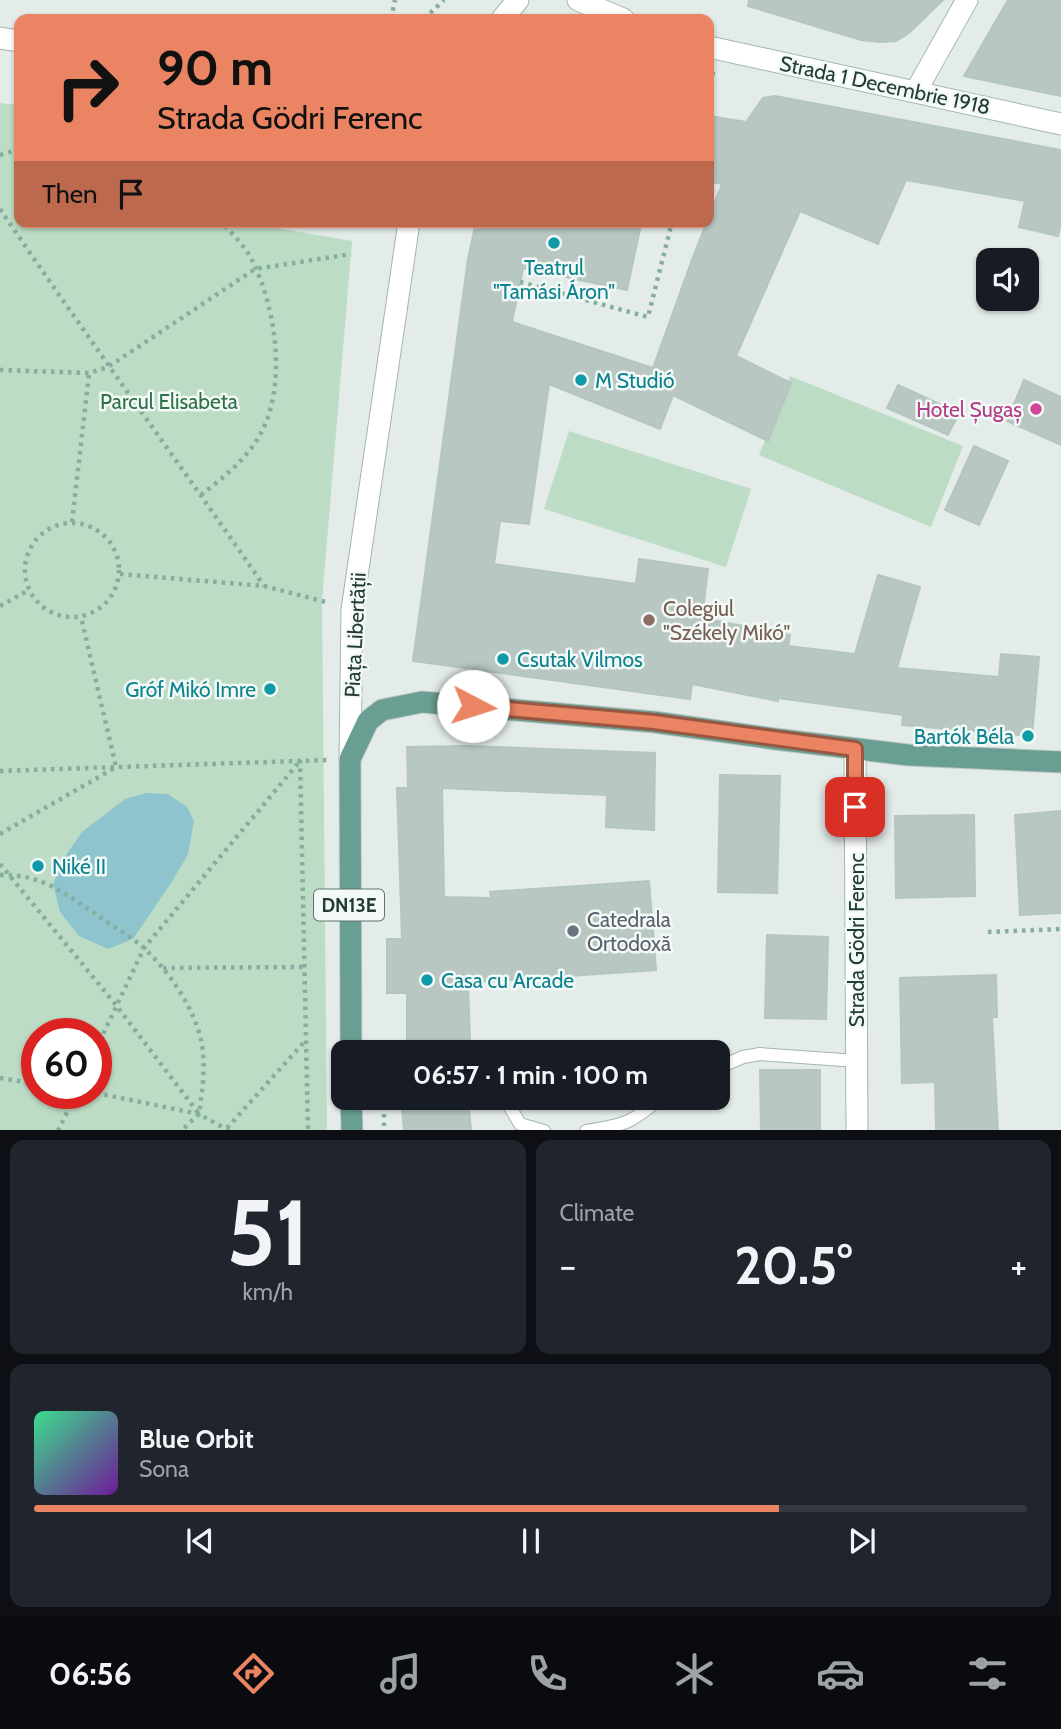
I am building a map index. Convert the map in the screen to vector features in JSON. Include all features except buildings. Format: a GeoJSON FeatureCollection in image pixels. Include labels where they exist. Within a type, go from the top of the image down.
{"type":"FeatureCollection","features":[{"type":"Feature","properties":{"kind":"main road","name":"DN13E"},"geometry":{"type":"LineString","coordinates":[[350,759],[368,721],[391,707],[422,702],[654,722],[855,749],[980,760],[1061,762]]}},
{"type":"Feature","properties":{"kind":"main road","name":"Piața Libertății"},"geometry":{"type":"LineString","coordinates":[[350,759],[351,1040]]}},
{"type":"Feature","properties":{"kind":"main road"},"geometry":{"type":"LineString","coordinates":[[351,1110],[352,1130]]}},
{"type":"Feature","properties":{"kind":"street"},"geometry":{"type":"LineString","coordinates":[[506,14],[518,0]]}},
{"type":"Feature","properties":{"kind":"street"},"geometry":{"type":"LineString","coordinates":[[578,0],[611,14]]}},
{"type":"Feature","properties":{"kind":"street"},"geometry":{"type":"LineString","coordinates":[[916,91],[967,0]]}},
{"type":"Feature","properties":{"kind":"street","name":"Strada 1 Decembrie 1918"},"geometry":{"type":"LineString","coordinates":[[714,48],[1061,124]]}},
{"type":"Feature","properties":{"kind":"street","name":"Piața Libertății"},"geometry":{"type":"LineString","coordinates":[[350,759],[352,610],[409,228]]}},
{"type":"Feature","properties":{"kind":"street","name":"Strada Gödri Ferenc"},"geometry":{"type":"LineString","coordinates":[[855,749],[857,1130]]}},
{"type":"Feature","properties":{"kind":"lane"},"geometry":{"type":"LineString","coordinates":[[730,1063],[760,1054],[857,1060]]}},
{"type":"Feature","properties":{"kind":"lane"},"geometry":{"type":"LineString","coordinates":[[512,1110],[520,1124],[544,1130]]}},
{"type":"Feature","properties":{"kind":"lane"},"geometry":{"type":"LineString","coordinates":[[586,1130],[622,1126],[647,1110]]}},
{"type":"Feature","properties":{"kind":"path"},"geometry":{"type":"LineString","coordinates":[[429,14],[444,0]]}},
{"type":"Feature","properties":{"kind":"path"},"geometry":{"type":"LineString","coordinates":[[0,209],[108,369],[264,586]]}},
{"type":"Feature","properties":{"kind":"path"},"geometry":{"type":"LineString","coordinates":[[201,495],[244,456],[260,434],[271,410],[274,382],[274,329],[270,303],[252,260],[227,228]]}},
{"type":"Feature","properties":{"kind":"path"},"geometry":{"type":"LineString","coordinates":[[520,282],[648,317],[670,228]]}},
{"type":"Feature","properties":{"kind":"path"},"geometry":{"type":"LineString","coordinates":[[0,370],[89,373],[108,369],[255,269],[351,254]]}},
{"type":"Feature","properties":{"kind":"path"},"geometry":{"type":"LineString","coordinates":[[72,522],[89,373]]}},
{"type":"Feature","properties":{"kind":"path"},"geometry":{"type":"LineString","coordinates":[[72,522],[88,525],[102,532],[119,558],[120,574],[116,589],[108,602],[96,612],[65,618],[50,613],[37,603],[24,575],[32,544],[43,533],[57,525],[72,522]]}},
{"type":"Feature","properties":{"kind":"path"},"geometry":{"type":"LineString","coordinates":[[120,574],[264,586],[352,610]]}},
{"type":"Feature","properties":{"kind":"path"},"geometry":{"type":"LineString","coordinates":[[0,606],[29,590]]}},
{"type":"Feature","properties":{"kind":"path"},"geometry":{"type":"LineString","coordinates":[[81,617],[116,767]]}},
{"type":"Feature","properties":{"kind":"path"},"geometry":{"type":"LineString","coordinates":[[0,771],[300,760]]}},
{"type":"Feature","properties":{"kind":"path"},"geometry":{"type":"LineString","coordinates":[[110,1018],[144,948],[300,760]]}},
{"type":"Feature","properties":{"kind":"path"},"geometry":{"type":"LineString","coordinates":[[300,760],[308,1130]]}},
{"type":"Feature","properties":{"kind":"path"},"geometry":{"type":"LineString","coordinates":[[0,834],[116,767]]}},
{"type":"Feature","properties":{"kind":"path"},"geometry":{"type":"LineString","coordinates":[[0,864],[116,1005],[199,1114]]}},
{"type":"Feature","properties":{"kind":"path"},"geometry":{"type":"LineString","coordinates":[[0,876],[10,875],[50,883],[144,948],[179,991],[202,1044],[203,1081],[199,1114],[181,1130]]}},
{"type":"Feature","properties":{"kind":"path"},"geometry":{"type":"LineString","coordinates":[[988,932],[1061,929]]}},
{"type":"Feature","properties":{"kind":"path"},"geometry":{"type":"LineString","coordinates":[[162,968],[305,967]]}},
{"type":"Feature","properties":{"kind":"path"},"geometry":{"type":"LineString","coordinates":[[112,1096],[199,1114],[228,1129],[306,1039]]}},
{"type":"Feature","properties":{"kind":"path"},"geometry":{"type":"LineString","coordinates":[[0,1078],[21,1081]]}},
{"type":"Feature","properties":{"kind":"path"},"geometry":{"type":"LineString","coordinates":[[58,1130],[68,1109]]}},
{"type":"Feature","properties":{"kind":"path"},"geometry":{"type":"LineString","coordinates":[[384,1110],[384,1130]]}},
{"type":"Feature","properties":{"kind":"green space","name":"Parcul Elisabeta"},"geometry":{"type":"Polygon","coordinates":[[[0,103],[14,104],[14,228],[277,228],[352,241],[322,601],[327,1130],[0,1130],[0,103]]]}},
{"type":"Feature","properties":{"kind":"green space"},"geometry":{"type":"Polygon","coordinates":[[[790,376],[963,446],[931,527],[759,455],[790,376]]]}},
{"type":"Feature","properties":{"kind":"green space"},"geometry":{"type":"Polygon","coordinates":[[[569,431],[751,489],[726,567],[544,509],[569,431]]]}},
{"type":"Feature","properties":{"kind":"water"},"geometry":{"type":"Polygon","coordinates":[[[146,793],[168,794],[187,807],[194,821],[188,854],[133,939],[108,949],[79,936],[60,912],[53,884],[66,855],[82,832],[125,799],[146,793]]]}},
{"type":"Feature","properties":{"kind":"place","name":"Teatrul \"Tamási Áron\""},"geometry":{"type":"Point","coordinates":[554,243]}},
{"type":"Feature","properties":{"kind":"place","name":"M Studió"},"geometry":{"type":"Point","coordinates":[581,380]}},
{"type":"Feature","properties":{"kind":"place","name":"Hotel Șugaș"},"geometry":{"type":"Point","coordinates":[1036,409]}},
{"type":"Feature","properties":{"kind":"place","name":"Colegiul \"Székely Mikó\""},"geometry":{"type":"Point","coordinates":[649,620]}},
{"type":"Feature","properties":{"kind":"place","name":"Csutak Vilmos"},"geometry":{"type":"Point","coordinates":[503,659]}},
{"type":"Feature","properties":{"kind":"place","name":"Gróf Mikó Imre"},"geometry":{"type":"Point","coordinates":[270,689]}},
{"type":"Feature","properties":{"kind":"place","name":"Bartók Béla"},"geometry":{"type":"Point","coordinates":[1028,736]}},
{"type":"Feature","properties":{"kind":"place","name":"Niké II"},"geometry":{"type":"Point","coordinates":[38,866]}},
{"type":"Feature","properties":{"kind":"place","name":"Catedrala Ortodoxă"},"geometry":{"type":"Point","coordinates":[573,931]}},
{"type":"Feature","properties":{"kind":"place","name":"Casa cu Arcade"},"geometry":{"type":"Point","coordinates":[427,980]}},
{"type":"Feature","properties":{"kind":"route"},"geometry":{"type":"LineString","coordinates":[[473,706],[654,722],[855,749],[855,807]]}}]}
